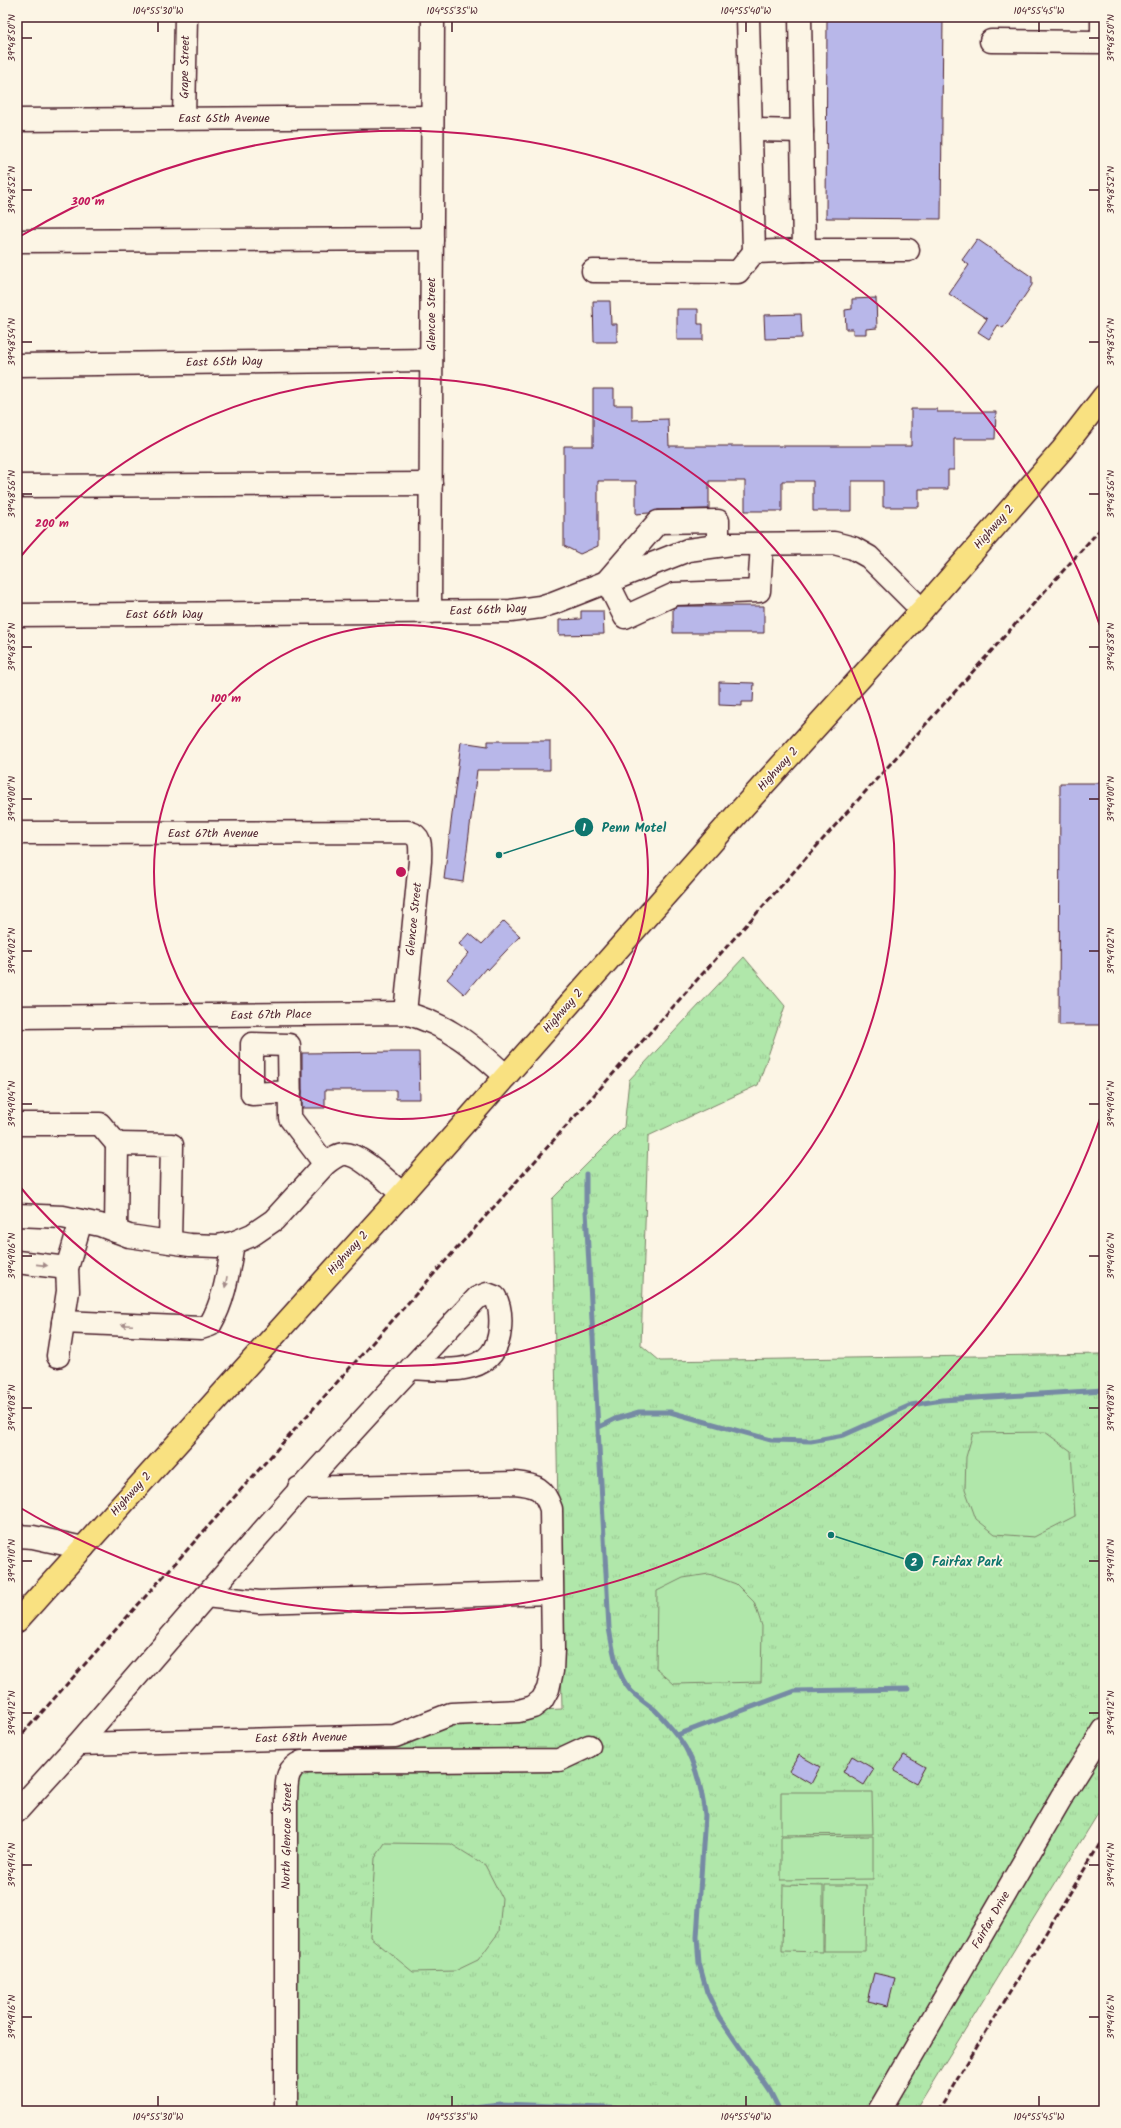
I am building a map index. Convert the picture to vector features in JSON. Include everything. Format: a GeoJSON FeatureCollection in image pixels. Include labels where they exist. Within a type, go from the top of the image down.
{"type":"FeatureCollection","features":[{"type":"Feature","properties":{"kind":"main road","name":"Highway 2"},"geometry":{"type":"LineString","coordinates":[[17,1621],[402,1194],[737,814],[922,610],[1057,455],[1104,397]]}},
{"type":"Feature","properties":{"kind":"street","name":"Grape Street"},"geometry":{"type":"LineString","coordinates":[[184,118],[186,17]]}},
{"type":"Feature","properties":{"kind":"street","name":"Glencoe Street"},"geometry":{"type":"LineString","coordinates":[[430,612],[433,17]]}},
{"type":"Feature","properties":{"kind":"street"},"geometry":{"type":"LineString","coordinates":[[593,271],[738,272],[754,252],[748,17]]}},
{"type":"Feature","properties":{"kind":"street"},"geometry":{"type":"LineString","coordinates":[[800,17],[804,250]]}},
{"type":"Feature","properties":{"kind":"street"},"geometry":{"type":"LineString","coordinates":[[991,41],[1102,42],[1102,17]]}},
{"type":"Feature","properties":{"kind":"street","name":"East 65th Avenue"},"geometry":{"type":"LineString","coordinates":[[17,120],[432,117]]}},
{"type":"Feature","properties":{"kind":"street"},"geometry":{"type":"LineString","coordinates":[[751,130],[802,131]]}},
{"type":"Feature","properties":{"kind":"street"},"geometry":{"type":"LineString","coordinates":[[17,242],[432,239]]}},
{"type":"Feature","properties":{"kind":"street"},"geometry":{"type":"LineString","coordinates":[[754,252],[804,250],[908,250]]}},
{"type":"Feature","properties":{"kind":"street","name":"East 65th Way"},"geometry":{"type":"LineString","coordinates":[[17,365],[431,360]]}},
{"type":"Feature","properties":{"kind":"street"},"geometry":{"type":"LineString","coordinates":[[17,486],[431,484]]}},
{"type":"Feature","properties":{"kind":"street"},"geometry":{"type":"LineString","coordinates":[[718,545],[718,522],[658,522],[607,582],[625,617],[675,594],[759,590],[762,544]]}},
{"type":"Feature","properties":{"kind":"street","name":"East 66th Way"},"geometry":{"type":"LineString","coordinates":[[17,615],[511,610],[540,607],[688,550],[718,545],[834,543],[853,548],[869,556],[922,610]]}},
{"type":"Feature","properties":{"kind":"street","name":"Glencoe Street"},"geometry":{"type":"LineString","coordinates":[[405,1013],[420,861],[420,842],[418,837],[408,832]]}},
{"type":"Feature","properties":{"kind":"street","name":"East 67th Avenue"},"geometry":{"type":"LineString","coordinates":[[17,833],[408,832]]}},
{"type":"Feature","properties":{"kind":"street","name":"East 67th Place"},"geometry":{"type":"LineString","coordinates":[[17,1018],[405,1013],[437,1023],[451,1031],[506,1076]]}},
{"type":"Feature","properties":{"kind":"street"},"geometry":{"type":"LineString","coordinates":[[290,1092],[290,1118],[325,1164]]}},
{"type":"Feature","properties":{"kind":"street"},"geometry":{"type":"LineString","coordinates":[[17,1124],[100,1124],[117,1144],[116,1231]]}},
{"type":"Feature","properties":{"kind":"street"},"geometry":{"type":"LineString","coordinates":[[117,1144],[172,1145],[170,1242]]}},
{"type":"Feature","properties":{"kind":"street"},"geometry":{"type":"LineString","coordinates":[[17,1215],[63,1217],[100,1225],[130,1236],[170,1242],[217,1246],[233,1243],[252,1235],[274,1220],[325,1164],[334,1157],[343,1154],[355,1156],[402,1194]]}},
{"type":"Feature","properties":{"kind":"street"},"geometry":{"type":"LineString","coordinates":[[58,1356],[68,1291],[67,1268],[81,1221]]}},
{"type":"Feature","properties":{"kind":"street"},"geometry":{"type":"LineString","coordinates":[[63,1322],[201,1328],[210,1325],[219,1309],[226,1287],[233,1243]]}},
{"type":"Feature","properties":{"kind":"street"},"geometry":{"type":"LineString","coordinates":[[17,1262],[67,1268]]}},
{"type":"Feature","properties":{"kind":"street"},"geometry":{"type":"LineString","coordinates":[[17,1811],[78,1744],[299,1488],[411,1368]]}},
{"type":"Feature","properties":{"kind":"street"},"geometry":{"type":"LineString","coordinates":[[206,1596],[260,1602],[551,1593],[551,1509],[543,1492],[535,1486],[515,1483],[299,1488]]}},
{"type":"Feature","properties":{"kind":"street"},"geometry":{"type":"LineString","coordinates":[[17,1536],[33,1537],[82,1548]]}},
{"type":"Feature","properties":{"kind":"street","name":"East 68th Avenue"},"geometry":{"type":"LineString","coordinates":[[78,1744],[395,1736],[451,1714],[520,1711],[533,1707],[542,1700],[548,1689],[552,1671],[551,1593]]}},
{"type":"Feature","properties":{"kind":"street","name":"Fairfax Drive"},"geometry":{"type":"LineString","coordinates":[[880,2111],[1061,1798],[1104,1730]]}},
{"type":"Feature","properties":{"kind":"street","name":"North Glencoe Street"},"geometry":{"type":"LineString","coordinates":[[286,2111],[286,1798],[288,1773],[294,1766],[302,1762],[559,1760],[589,1746]]}},
{"type":"Feature","properties":{"kind":"green space"},"geometry":{"type":"Polygon","coordinates":[[[744,957],[785,1006],[758,1085],[648,1136],[641,1345],[660,1361],[1104,1354],[1104,1804],[915,2111],[286,2111],[287,1783],[451,1714],[562,1709],[552,1199],[624,1127],[629,1080],[744,957]]]}},
{"type":"Feature","properties":{"kind":"green space"},"geometry":{"type":"Polygon","coordinates":[[[1045,1432],[1071,1451],[1075,1516],[1034,1537],[995,1534],[976,1519],[965,1489],[966,1457],[973,1433],[1045,1432]]]}},
{"type":"Feature","properties":{"kind":"green space"},"geometry":{"type":"Polygon","coordinates":[[[709,1574],[736,1584],[754,1602],[762,1626],[761,1682],[674,1684],[656,1668],[657,1591],[683,1578],[709,1574]]]}},
{"type":"Feature","properties":{"kind":"green space"},"geometry":{"type":"Polygon","coordinates":[[[781,1792],[872,1792],[873,1834],[781,1835],[781,1792]]]}},
{"type":"Feature","properties":{"kind":"green space"},"geometry":{"type":"Polygon","coordinates":[[[873,1836],[873,1879],[781,1880],[781,1837],[873,1836]]]}},
{"type":"Feature","properties":{"kind":"green space"},"geometry":{"type":"Polygon","coordinates":[[[385,1843],[451,1844],[485,1865],[502,1898],[499,1932],[478,1960],[455,1971],[413,1972],[370,1937],[375,1858],[385,1843]]]}},
{"type":"Feature","properties":{"kind":"green space"},"geometry":{"type":"Polygon","coordinates":[[[783,1885],[823,1886],[823,1952],[782,1951],[783,1885]]]}},
{"type":"Feature","properties":{"kind":"green space"},"geometry":{"type":"Polygon","coordinates":[[[825,1885],[866,1885],[865,1951],[824,1951],[825,1885]]]}},
{"type":"Feature","properties":{"kind":"building"},"geometry":{"type":"Polygon","coordinates":[[[827,17],[943,17],[941,219],[826,218],[827,17]]]}},
{"type":"Feature","properties":{"kind":"building"},"geometry":{"type":"Polygon","coordinates":[[[977,239],[1032,277],[1032,285],[1003,328],[998,325],[989,339],[978,332],[987,319],[949,294],[969,265],[962,260],[977,239]]]}},
{"type":"Feature","properties":{"kind":"building"},"geometry":{"type":"Polygon","coordinates":[[[876,298],[877,328],[866,329],[866,334],[853,334],[853,329],[846,329],[845,310],[852,309],[852,299],[876,298]]]}},
{"type":"Feature","properties":{"kind":"building"},"geometry":{"type":"Polygon","coordinates":[[[593,301],[610,301],[611,324],[617,324],[617,342],[594,342],[593,301]]]}},
{"type":"Feature","properties":{"kind":"building"},"geometry":{"type":"Polygon","coordinates":[[[677,309],[698,309],[698,324],[703,324],[703,340],[677,340],[677,309]]]}},
{"type":"Feature","properties":{"kind":"building"},"geometry":{"type":"Polygon","coordinates":[[[801,314],[802,338],[765,339],[764,315],[801,314]]]}},
{"type":"Feature","properties":{"kind":"building"},"geometry":{"type":"Polygon","coordinates":[[[593,389],[614,389],[614,405],[632,405],[632,420],[668,419],[669,446],[911,446],[911,409],[937,409],[937,412],[996,412],[995,439],[954,439],[954,470],[948,470],[948,489],[919,489],[919,507],[883,507],[883,481],[852,481],[852,511],[813,511],[813,481],[782,481],[782,511],[745,511],[745,481],[709,481],[709,509],[658,510],[649,513],[636,514],[636,481],[598,481],[598,546],[580,554],[564,546],[564,446],[593,446],[593,389]]]}},
{"type":"Feature","properties":{"kind":"building"},"geometry":{"type":"Polygon","coordinates":[[[678,606],[764,606],[764,633],[673,633],[673,608],[678,606]]]}},
{"type":"Feature","properties":{"kind":"building"},"geometry":{"type":"Polygon","coordinates":[[[581,611],[603,611],[604,634],[559,635],[559,620],[581,619],[581,611]]]}},
{"type":"Feature","properties":{"kind":"building"},"geometry":{"type":"Polygon","coordinates":[[[719,682],[754,683],[753,702],[742,702],[742,706],[719,705],[719,682]]]}},
{"type":"Feature","properties":{"kind":"building"},"geometry":{"type":"Polygon","coordinates":[[[488,741],[550,741],[550,770],[477,770],[463,882],[444,879],[461,742],[488,746],[488,741]]]}},
{"type":"Feature","properties":{"kind":"building"},"geometry":{"type":"Polygon","coordinates":[[[1060,783],[1104,783],[1104,1025],[1059,1025],[1060,783]]]}},
{"type":"Feature","properties":{"kind":"building"},"geometry":{"type":"Polygon","coordinates":[[[504,921],[520,936],[488,970],[486,968],[464,994],[447,979],[469,953],[459,944],[469,933],[482,944],[504,921]]]}},
{"type":"Feature","properties":{"kind":"building"},"geometry":{"type":"Polygon","coordinates":[[[419,1052],[420,1099],[396,1099],[396,1090],[325,1090],[325,1108],[302,1108],[302,1053],[419,1052]]]}},
{"type":"Feature","properties":{"kind":"building"},"geometry":{"type":"Polygon","coordinates":[[[799,1755],[820,1767],[811,1784],[789,1771],[799,1755]]]}},
{"type":"Feature","properties":{"kind":"building"},"geometry":{"type":"Polygon","coordinates":[[[904,1755],[925,1767],[916,1783],[894,1771],[904,1755]]]}},
{"type":"Feature","properties":{"kind":"building"},"geometry":{"type":"Polygon","coordinates":[[[852,1756],[874,1769],[864,1785],[843,1772],[852,1756]]]}},
{"type":"Feature","properties":{"kind":"building"},"geometry":{"type":"Polygon","coordinates":[[[874,1973],[895,1978],[888,2006],[867,2001],[874,1973]]]}},
{"type":"Feature","properties":{"kind":"waterway"},"geometry":{"type":"LineString","coordinates":[[586,1174],[586,1211],[609,1628],[612,1645],[616,1661],[626,1684],[634,1694],[655,1710],[679,1738],[685,1746],[697,1775],[705,1815],[697,1937],[699,1963],[707,1992],[719,2017],[770,2091],[780,2111]]}},
{"type":"Feature","properties":{"kind":"waterway"},"geometry":{"type":"LineString","coordinates":[[599,1427],[615,1419],[639,1412],[670,1412],[771,1440],[811,1441],[844,1435],[911,1405],[942,1400],[1104,1390]]}},
{"type":"Feature","properties":{"kind":"waterway"},"geometry":{"type":"LineString","coordinates":[[677,1735],[795,1691],[908,1689]]}},
{"type":"Feature","properties":{"kind":"waterway"},"geometry":{"type":"LineString","coordinates":[[437,2111],[500,2104],[681,2111]]}},
{"type":"Feature","properties":{"kind":"railway"},"geometry":{"type":"LineString","coordinates":[[17,1740],[1104,525]]}},
{"type":"Feature","properties":{"kind":"railway"},"geometry":{"type":"LineString","coordinates":[[938,2111],[1104,1837]]}},
{"type":"Feature","properties":{"kind":"place","name":"Penn Motel"},"geometry":{"type":"Point","coordinates":[499,855]}},
{"type":"Feature","properties":{"kind":"place","name":"Fairfax Park"},"geometry":{"type":"Point","coordinates":[831,1535]}}]}
